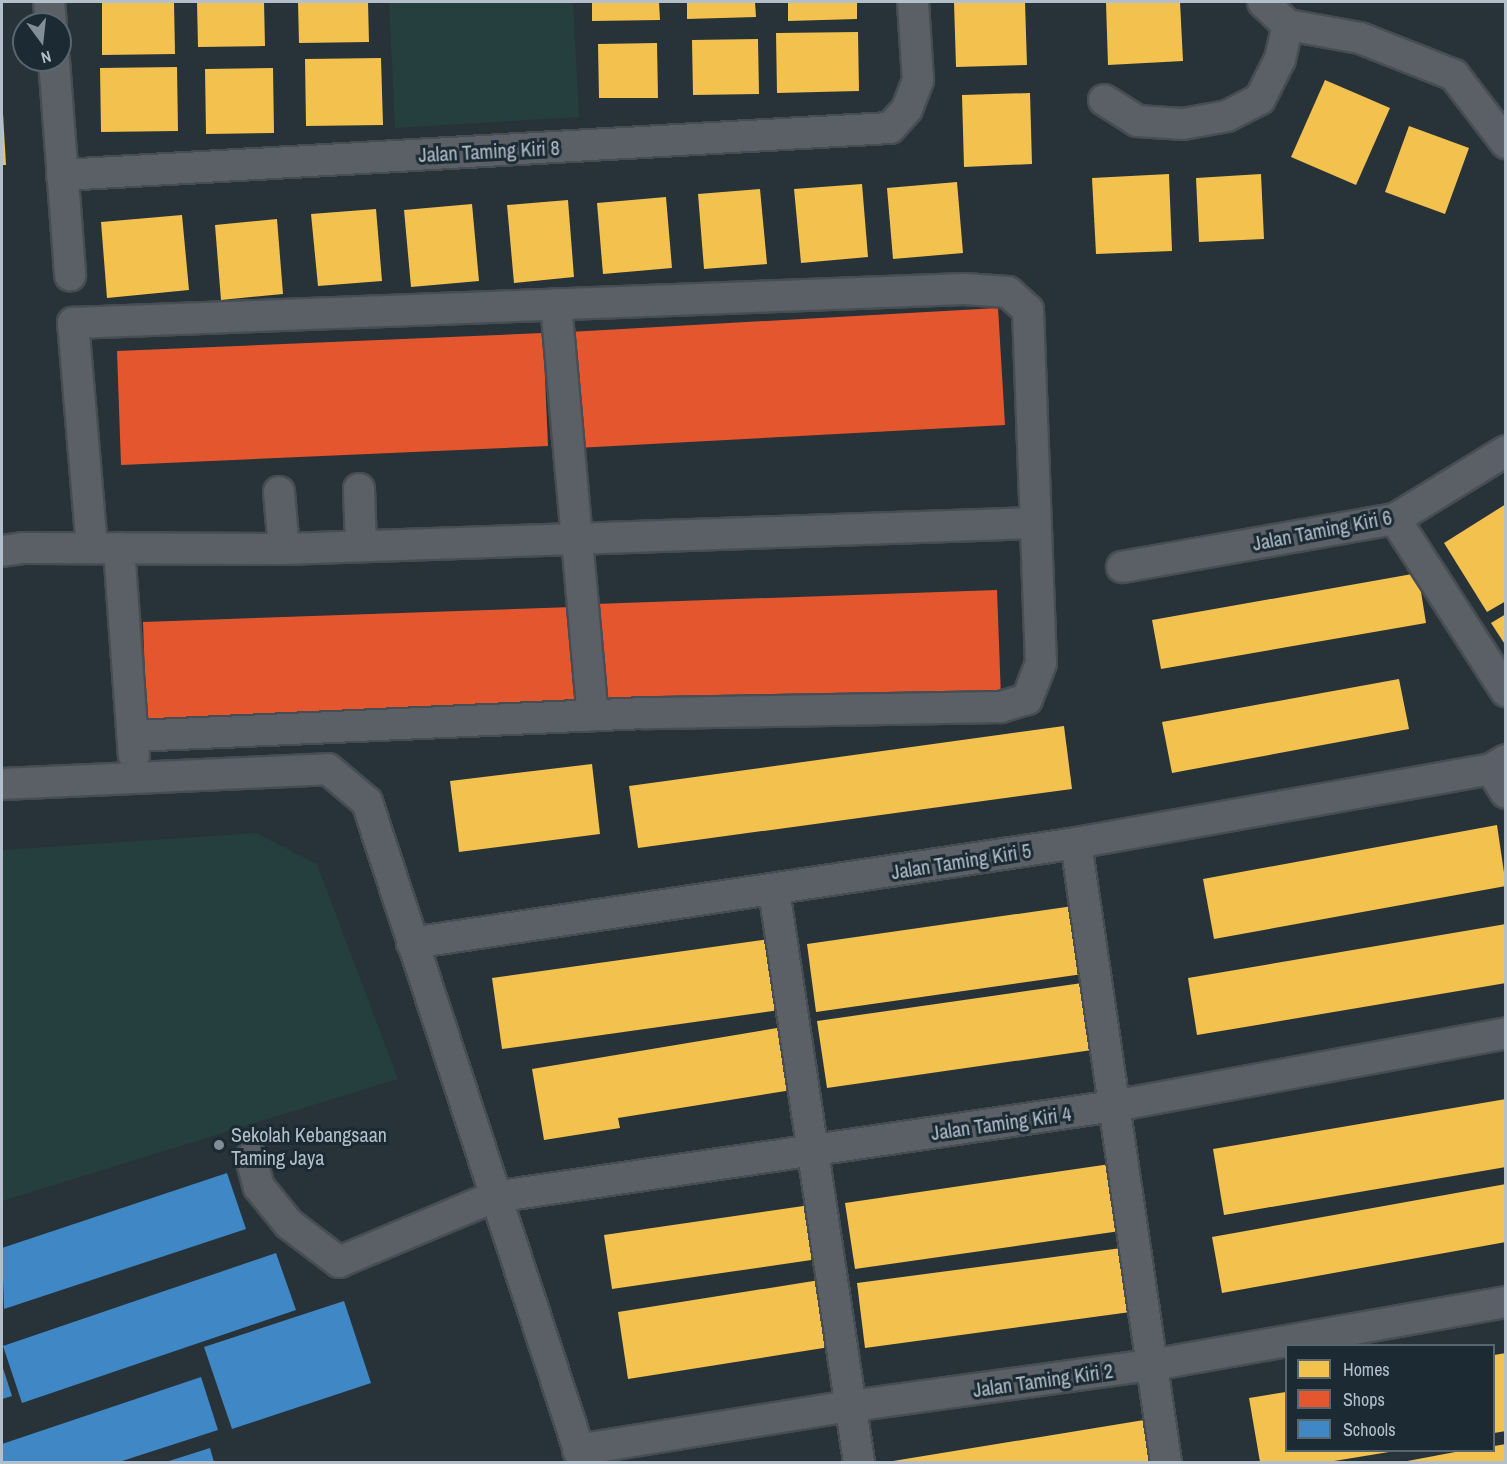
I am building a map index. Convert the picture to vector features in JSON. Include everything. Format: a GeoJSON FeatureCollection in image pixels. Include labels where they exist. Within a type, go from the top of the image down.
{"type":"FeatureCollection","features":[{"type":"Feature","properties":{"kind":"street","name":"Jalan Taming Kiri 8"},"geometry":{"type":"LineString","coordinates":[[62,175],[890,128],[907,109],[918,80],[913,2]]}},
{"type":"Feature","properties":{"kind":"street"},"geometry":{"type":"LineString","coordinates":[[1263,2],[1288,25],[1360,38],[1454,75],[1506,142]]}},
{"type":"Feature","properties":{"kind":"street"},"geometry":{"type":"LineString","coordinates":[[1104,100],[1137,121],[1183,124],[1227,116],[1260,99],[1280,59],[1288,25]]}},
{"type":"Feature","properties":{"kind":"street"},"geometry":{"type":"LineString","coordinates":[[55,72],[70,275]]}},
{"type":"Feature","properties":{"kind":"street"},"geometry":{"type":"LineString","coordinates":[[133,735],[593,715],[1000,707],[1027,699],[1041,663],[1028,310],[1008,292],[964,289],[73,323],[133,735],[135,778]]}},
{"type":"Feature","properties":{"kind":"street"},"geometry":{"type":"LineString","coordinates":[[556,304],[580,538],[593,715]]}},
{"type":"Feature","properties":{"kind":"street","name":"Jalan Taming Kiri 6"},"geometry":{"type":"LineString","coordinates":[[1122,567],[1395,519],[1506,451]]}},
{"type":"Feature","properties":{"kind":"street"},"geometry":{"type":"LineString","coordinates":[[359,489],[361,546]]}},
{"type":"Feature","properties":{"kind":"street"},"geometry":{"type":"LineString","coordinates":[[279,492],[284,549]]}},
{"type":"Feature","properties":{"kind":"street"},"geometry":{"type":"LineString","coordinates":[[1395,519],[1506,691]]}},
{"type":"Feature","properties":{"kind":"street"},"geometry":{"type":"LineString","coordinates":[[2,551],[105,548],[284,549],[1036,523]]}},
{"type":"Feature","properties":{"kind":"street"},"geometry":{"type":"LineString","coordinates":[[2,784],[328,769],[367,802],[494,1197],[581,1456]]}},
{"type":"Feature","properties":{"kind":"street","name":"Jalan Taming Kiri 5"},"geometry":{"type":"LineString","coordinates":[[412,943],[774,890],[1501,774]]}},
{"type":"Feature","properties":{"kind":"street"},"geometry":{"type":"LineString","coordinates":[[1076,843],[1166,1462]]}},
{"type":"Feature","properties":{"kind":"street"},"geometry":{"type":"LineString","coordinates":[[774,890],[859,1462]]}},
{"type":"Feature","properties":{"kind":"street","name":"Jalan Taming Kiri 4"},"geometry":{"type":"LineString","coordinates":[[251,1158],[258,1187],[289,1224],[339,1262],[494,1197],[1114,1106],[1506,1033]]}},
{"type":"Feature","properties":{"kind":"street","name":"Jalan Taming Kiri 2"},"geometry":{"type":"LineString","coordinates":[[581,1456],[851,1406],[1152,1365],[1506,1302]]}},
{"type":"Feature","properties":{"kind":"green space"},"geometry":{"type":"Polygon","coordinates":[[[389,2],[573,2],[579,117],[395,128],[389,2]]]}},
{"type":"Feature","properties":{"kind":"green space"},"geometry":{"type":"Polygon","coordinates":[[[256,833],[317,864],[398,1079],[2,1201],[2,850],[256,833]]]}},
{"type":"Feature","properties":{"kind":"building: Homes"},"geometry":{"type":"Polygon","coordinates":[[[102,2],[174,2],[175,54],[102,55],[102,2]]]}},
{"type":"Feature","properties":{"kind":"building: Homes"},"geometry":{"type":"Polygon","coordinates":[[[197,2],[264,2],[265,46],[198,47],[197,2]]]}},
{"type":"Feature","properties":{"kind":"building: Homes"},"geometry":{"type":"Polygon","coordinates":[[[298,2],[368,2],[369,42],[299,43],[298,2]]]}},
{"type":"Feature","properties":{"kind":"building: Homes"},"geometry":{"type":"Polygon","coordinates":[[[592,2],[659,2],[660,20],[592,21],[592,2]]]}},
{"type":"Feature","properties":{"kind":"building: Homes"},"geometry":{"type":"Polygon","coordinates":[[[687,2],[755,2],[756,17],[687,19],[687,2]]]}},
{"type":"Feature","properties":{"kind":"building: Homes"},"geometry":{"type":"Polygon","coordinates":[[[788,2],[857,2],[857,19],[788,21],[788,2]]]}},
{"type":"Feature","properties":{"kind":"building: Homes"},"geometry":{"type":"Polygon","coordinates":[[[954,2],[1025,2],[1027,65],[956,67],[954,2]]]}},
{"type":"Feature","properties":{"kind":"building: Homes"},"geometry":{"type":"Polygon","coordinates":[[[1180,2],[1183,61],[1108,65],[1106,3],[1180,2]]]}},
{"type":"Feature","properties":{"kind":"building: Homes"},"geometry":{"type":"Polygon","coordinates":[[[858,32],[859,91],[777,93],[776,33],[858,32]]]}},
{"type":"Feature","properties":{"kind":"building: Homes"},"geometry":{"type":"Polygon","coordinates":[[[758,39],[759,94],[693,95],[692,40],[758,39]]]}},
{"type":"Feature","properties":{"kind":"building: Homes"},"geometry":{"type":"Polygon","coordinates":[[[657,43],[658,98],[599,98],[598,44],[657,43]]]}},
{"type":"Feature","properties":{"kind":"building: Homes"},"geometry":{"type":"Polygon","coordinates":[[[381,58],[383,125],[306,126],[305,59],[381,58]]]}},
{"type":"Feature","properties":{"kind":"building: Homes"},"geometry":{"type":"Polygon","coordinates":[[[177,67],[178,131],[101,132],[100,68],[177,67]]]}},
{"type":"Feature","properties":{"kind":"building: Homes"},"geometry":{"type":"Polygon","coordinates":[[[273,68],[274,133],[206,134],[205,69],[273,68]]]}},
{"type":"Feature","properties":{"kind":"building: Homes"},"geometry":{"type":"Polygon","coordinates":[[[1325,80],[1390,108],[1356,185],[1291,157],[1325,80]]]}},
{"type":"Feature","properties":{"kind":"building: Homes"},"geometry":{"type":"Polygon","coordinates":[[[1030,93],[1032,164],[964,167],[962,95],[1030,93]]]}},
{"type":"Feature","properties":{"kind":"building: Homes"},"geometry":{"type":"Polygon","coordinates":[[[2,97],[6,165],[2,165],[2,97]]]}},
{"type":"Feature","properties":{"kind":"building: Homes"},"geometry":{"type":"Polygon","coordinates":[[[1409,126],[1469,148],[1445,214],[1385,192],[1409,126]]]}},
{"type":"Feature","properties":{"kind":"building: Homes"},"geometry":{"type":"Polygon","coordinates":[[[1169,174],[1172,251],[1096,254],[1092,178],[1169,174]]]}},
{"type":"Feature","properties":{"kind":"building: Homes"},"geometry":{"type":"Polygon","coordinates":[[[1261,174],[1264,239],[1199,242],[1196,178],[1261,174]]]}},
{"type":"Feature","properties":{"kind":"building: Homes"},"geometry":{"type":"Polygon","coordinates":[[[957,182],[963,253],[893,259],[887,188],[957,182]]]}},
{"type":"Feature","properties":{"kind":"building: Homes"},"geometry":{"type":"Polygon","coordinates":[[[862,184],[868,257],[801,263],[794,189],[862,184]]]}},
{"type":"Feature","properties":{"kind":"building: Homes"},"geometry":{"type":"Polygon","coordinates":[[[760,189],[767,264],[704,269],[698,194],[760,189]]]}},
{"type":"Feature","properties":{"kind":"building: Homes"},"geometry":{"type":"Polygon","coordinates":[[[666,197],[672,268],[603,274],[597,203],[666,197]]]}},
{"type":"Feature","properties":{"kind":"building: Homes"},"geometry":{"type":"Polygon","coordinates":[[[568,200],[574,277],[514,283],[507,205],[568,200]]]}},
{"type":"Feature","properties":{"kind":"building: Homes"},"geometry":{"type":"Polygon","coordinates":[[[472,204],[479,281],[411,287],[404,210],[472,204]]]}},
{"type":"Feature","properties":{"kind":"building: Homes"},"geometry":{"type":"Polygon","coordinates":[[[376,209],[382,281],[318,286],[311,214],[376,209]]]}},
{"type":"Feature","properties":{"kind":"building: Homes"},"geometry":{"type":"Polygon","coordinates":[[[182,215],[189,290],[107,298],[101,222],[182,215]]]}},
{"type":"Feature","properties":{"kind":"building: Homes"},"geometry":{"type":"Polygon","coordinates":[[[277,219],[283,294],[221,300],[215,225],[277,219]]]}},
{"type":"Feature","properties":{"kind":"building: Homes"},"geometry":{"type":"Polygon","coordinates":[[[1506,504],[1506,601],[1487,612],[1444,543],[1506,504]]]}},
{"type":"Feature","properties":{"kind":"building: Homes"},"geometry":{"type":"Polygon","coordinates":[[[1418,573],[1426,623],[1161,669],[1152,620],[1418,573]]]}},
{"type":"Feature","properties":{"kind":"building: Homes"},"geometry":{"type":"Polygon","coordinates":[[[1506,614],[1506,646],[1491,623],[1506,614]]]}},
{"type":"Feature","properties":{"kind":"building: Homes"},"geometry":{"type":"Polygon","coordinates":[[[1399,679],[1409,729],[1172,773],[1162,722],[1399,679]]]}},
{"type":"Feature","properties":{"kind":"building: Homes"},"geometry":{"type":"Polygon","coordinates":[[[1064,726],[1072,789],[638,848],[629,786],[1064,726]]]}},
{"type":"Feature","properties":{"kind":"building: Homes"},"geometry":{"type":"Polygon","coordinates":[[[592,764],[600,834],[459,852],[450,781],[592,764]]]}},
{"type":"Feature","properties":{"kind":"building: Homes"},"geometry":{"type":"Polygon","coordinates":[[[1497,825],[1506,886],[1214,939],[1203,879],[1497,825]]]}},
{"type":"Feature","properties":{"kind":"building: Homes"},"geometry":{"type":"Polygon","coordinates":[[[1080,905],[1090,973],[816,1012],[807,944],[1080,905]]]}},
{"type":"Feature","properties":{"kind":"building: Homes"},"geometry":{"type":"Polygon","coordinates":[[[1506,924],[1506,983],[1197,1035],[1188,978],[1506,924]]]}},
{"type":"Feature","properties":{"kind":"building: Homes"},"geometry":{"type":"Polygon","coordinates":[[[777,938],[787,1009],[502,1049],[492,978],[777,938]]]}},
{"type":"Feature","properties":{"kind":"building: Homes"},"geometry":{"type":"Polygon","coordinates":[[[1089,982],[1099,1049],[827,1088],[817,1021],[1089,982]]]}},
{"type":"Feature","properties":{"kind":"building: Homes"},"geometry":{"type":"Polygon","coordinates":[[[789,1026],[798,1089],[618,1118],[620,1128],[544,1140],[532,1069],[789,1026]]]}},
{"type":"Feature","properties":{"kind":"building: Homes"},"geometry":{"type":"Polygon","coordinates":[[[1506,1099],[1506,1167],[1224,1215],[1213,1149],[1506,1099]]]}},
{"type":"Feature","properties":{"kind":"building: Homes"},"geometry":{"type":"Polygon","coordinates":[[[1117,1163],[1127,1230],[855,1269],[845,1203],[1117,1163]]]}},
{"type":"Feature","properties":{"kind":"building: Homes"},"geometry":{"type":"Polygon","coordinates":[[[1506,1184],[1506,1242],[1222,1293],[1212,1237],[1506,1184]]]}},
{"type":"Feature","properties":{"kind":"building: Homes"},"geometry":{"type":"Polygon","coordinates":[[[817,1204],[825,1258],[612,1289],[604,1235],[817,1204]]]}},
{"type":"Feature","properties":{"kind":"building: Homes"},"geometry":{"type":"Polygon","coordinates":[[[1129,1247],[1138,1311],[865,1348],[857,1283],[1129,1247]]]}},
{"type":"Feature","properties":{"kind":"building: Homes"},"geometry":{"type":"Polygon","coordinates":[[[826,1279],[836,1346],[628,1379],[618,1312],[826,1279]]]}},
{"type":"Feature","properties":{"kind":"building: Homes"},"geometry":{"type":"Polygon","coordinates":[[[1506,1353],[1506,1431],[1495,1433],[1495,1355],[1506,1353]]]}},
{"type":"Feature","properties":{"kind":"building: Homes"},"geometry":{"type":"Polygon","coordinates":[[[1285,1392],[1285,1452],[1389,1452],[1328,1462],[1260,1462],[1249,1398],[1285,1392]]]}},
{"type":"Feature","properties":{"kind":"building: Homes"},"geometry":{"type":"Polygon","coordinates":[[[1150,1419],[1158,1462],[893,1462],[893,1461],[1150,1419]]]}},
{"type":"Feature","properties":{"kind":"building: Homes"},"geometry":{"type":"Polygon","coordinates":[[[1506,1444],[1506,1462],[1402,1462],[1455,1452],[1495,1452],[1495,1446],[1506,1444]]]}},
{"type":"Feature","properties":{"kind":"building: Shops"},"geometry":{"type":"Polygon","coordinates":[[[998,308],[1005,425],[576,448],[569,332],[998,308]]]}},
{"type":"Feature","properties":{"kind":"building: Shops"},"geometry":{"type":"Polygon","coordinates":[[[543,333],[548,446],[121,465],[117,351],[543,333]]]}},
{"type":"Feature","properties":{"kind":"building: Shops"},"geometry":{"type":"Polygon","coordinates":[[[997,590],[1001,698],[599,713],[595,604],[997,590]]]}},
{"type":"Feature","properties":{"kind":"building: Shops"},"geometry":{"type":"Polygon","coordinates":[[[572,607],[576,715],[147,731],[143,622],[572,607]]]}},
{"type":"Feature","properties":{"kind":"building: Schools"},"geometry":{"type":"Polygon","coordinates":[[[227,1173],[246,1229],[4,1309],[2,1248],[227,1173]]]}},
{"type":"Feature","properties":{"kind":"building: Schools"},"geometry":{"type":"Polygon","coordinates":[[[276,1253],[296,1310],[22,1403],[3,1346],[276,1253]]]}},
{"type":"Feature","properties":{"kind":"building: Schools"},"geometry":{"type":"Polygon","coordinates":[[[344,1301],[371,1383],[232,1429],[204,1347],[344,1301]]]}},
{"type":"Feature","properties":{"kind":"building: Schools"},"geometry":{"type":"Polygon","coordinates":[[[2,1365],[12,1396],[2,1399],[2,1365]]]}},
{"type":"Feature","properties":{"kind":"building: Schools"},"geometry":{"type":"Polygon","coordinates":[[[201,1377],[218,1430],[119,1462],[2,1462],[2,1444],[201,1377]]]}},
{"type":"Feature","properties":{"kind":"building: Schools"},"geometry":{"type":"Polygon","coordinates":[[[210,1448],[214,1462],[166,1462],[210,1448]]]}},
{"type":"Feature","properties":{"kind":"place","name":"Sekolah Kebangsaan Taming Jaya"},"geometry":{"type":"Point","coordinates":[219,1145]}}]}
